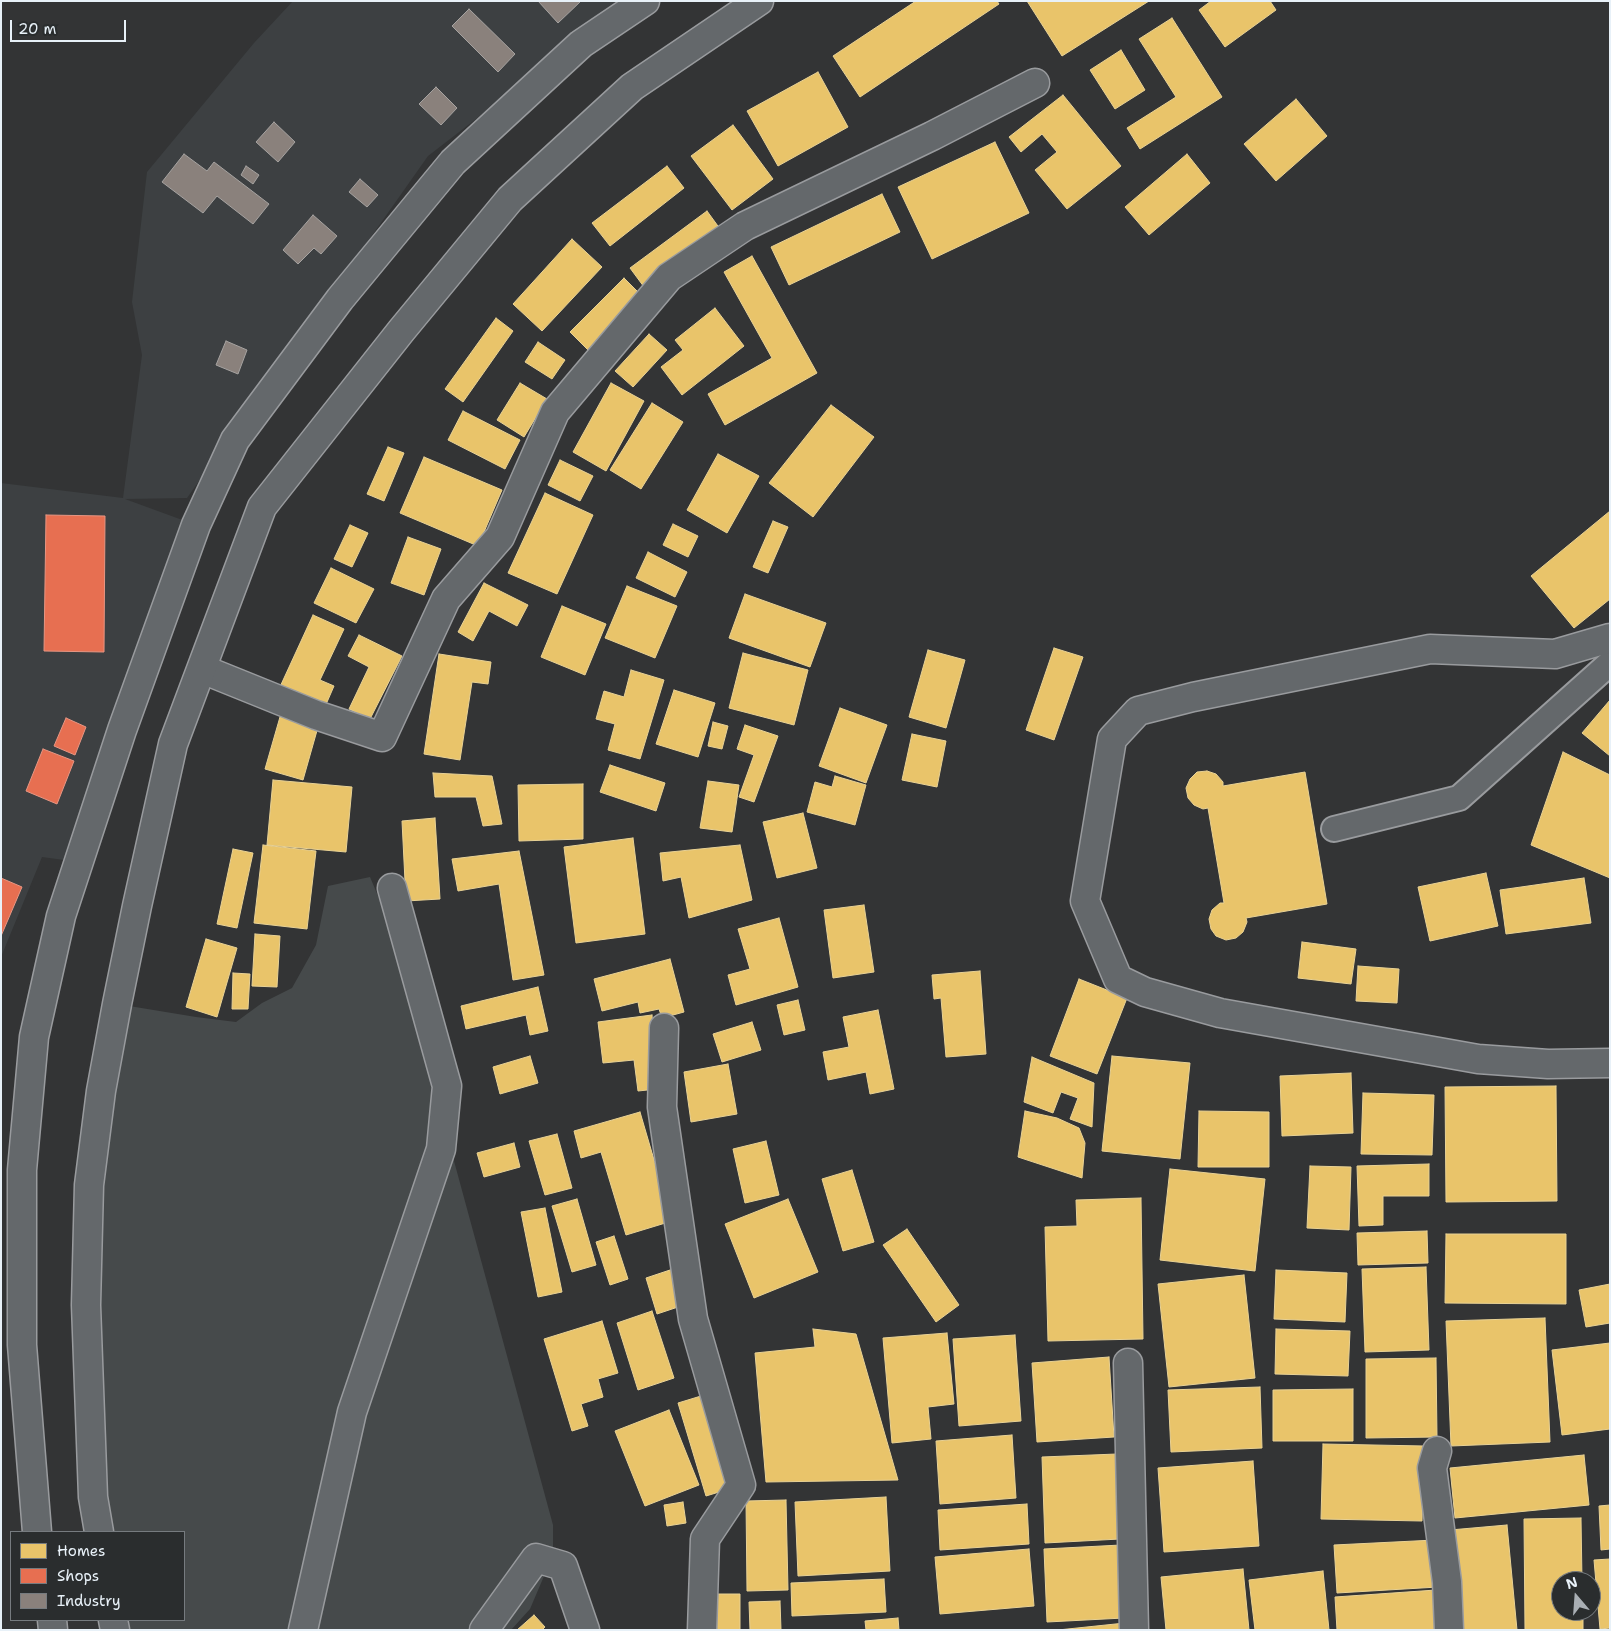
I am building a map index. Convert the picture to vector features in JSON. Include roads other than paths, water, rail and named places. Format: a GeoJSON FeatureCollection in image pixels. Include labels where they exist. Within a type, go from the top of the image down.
{"type":"FeatureCollection","features":[{"type":"Feature","properties":{"kind":"street"},"geometry":{"type":"LineString","coordinates":[[37,1531],[22,1345],[22,1170],[34,1037],[61,916],[122,730],[196,525],[236,440],[340,299],[452,162],[581,44],[645,1]]}},
{"type":"Feature","properties":{"kind":"street"},"geometry":{"type":"LineString","coordinates":[[98,1531],[93,1497],[86,1314],[89,1185],[101,1091],[116,1004],[173,744],[262,507],[510,199],[632,87],[759,1]]}},
{"type":"Feature","properties":{"kind":"street"},"geometry":{"type":"LineString","coordinates":[[202,669],[382,738],[446,599],[500,536],[555,412],[669,277],[745,226],[932,136],[1035,83]]}},
{"type":"Feature","properties":{"kind":"street"},"geometry":{"type":"LineString","coordinates":[[1610,638],[1555,654],[1430,649],[1193,697],[1138,711],[1112,739],[1084,901],[1118,979],[1145,992],[1220,1013],[1478,1059],[1548,1064],[1610,1063]]}},
{"type":"Feature","properties":{"kind":"street"},"geometry":{"type":"LineString","coordinates":[[303,1630],[352,1412],[441,1149],[447,1086],[392,888]]}},
{"type":"Feature","properties":{"kind":"street"},"geometry":{"type":"LineString","coordinates":[[664,1028],[662,1107],[693,1319],[741,1485],[705,1539],[702,1630]]}},
{"type":"Feature","properties":{"kind":"street"},"geometry":{"type":"LineString","coordinates":[[1128,1363],[1134,1630]]}},
{"type":"Feature","properties":{"kind":"street"},"geometry":{"type":"LineString","coordinates":[[1437,1451],[1432,1468],[1447,1582],[1450,1630]]}},
{"type":"Feature","properties":{"kind":"street"},"geometry":{"type":"LineString","coordinates":[[484,1630],[536,1558],[563,1566],[585,1630]]}},
{"type":"Feature","properties":{"kind":"lane"},"geometry":{"type":"LineString","coordinates":[[1334,829],[1459,798],[1610,663]]}}]}
